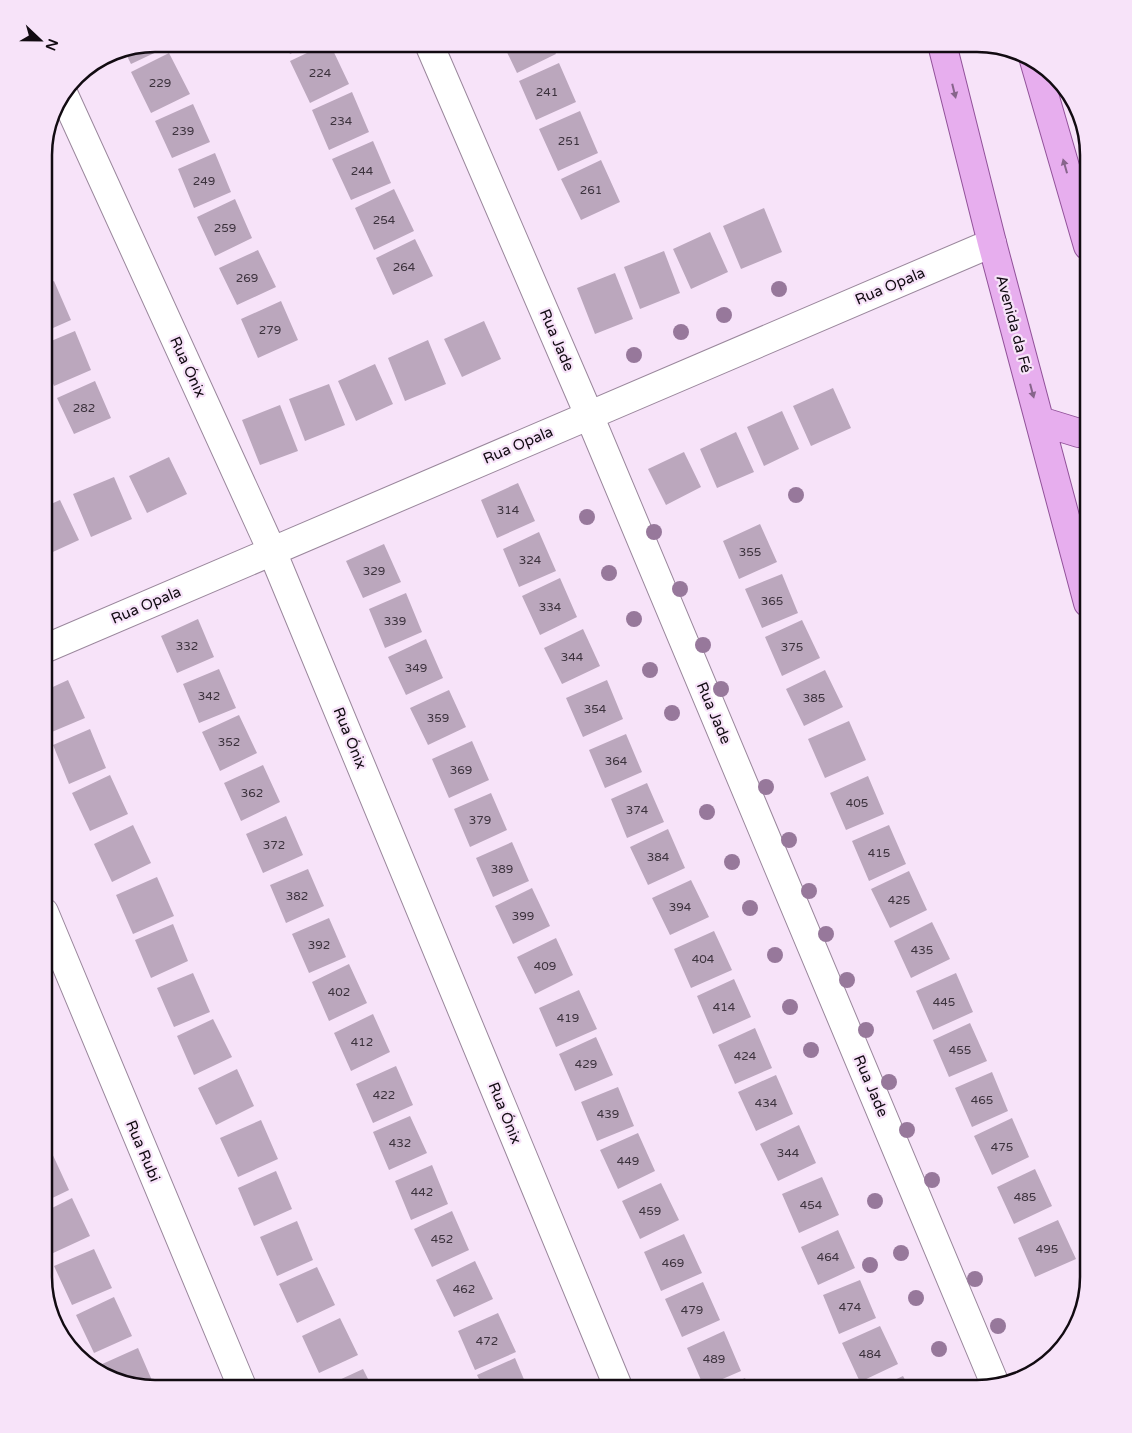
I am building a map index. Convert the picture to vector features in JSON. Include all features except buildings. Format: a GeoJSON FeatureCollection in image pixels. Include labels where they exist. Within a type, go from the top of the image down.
{"type":"FeatureCollection","features":[{"type":"Feature","properties":{"kind":"main road","name":"Avenida da Fé"},"geometry":{"type":"LineString","coordinates":[[944,53],[992,243],[1080,574]]}},
{"type":"Feature","properties":{"kind":"main road"},"geometry":{"type":"LineString","coordinates":[[1038,73],[1080,218]]}},
{"type":"Feature","properties":{"kind":"main road"},"geometry":{"type":"LineString","coordinates":[[1040,421],[1080,433]]}},
{"type":"Feature","properties":{"kind":"street","name":"Rua Jade"},"geometry":{"type":"LineString","coordinates":[[433,52],[590,415],[993,1379]]}},
{"type":"Feature","properties":{"kind":"street","name":"Rua Ónix"},"geometry":{"type":"LineString","coordinates":[[67,102],[272,551],[615,1380]]}},
{"type":"Feature","properties":{"kind":"street","name":"Rua Opala"},"geometry":{"type":"LineString","coordinates":[[53,644],[992,243]]}},
{"type":"Feature","properties":{"kind":"street","name":"Rua Rubi"},"geometry":{"type":"LineString","coordinates":[[52,932],[239,1380]]}}]}
